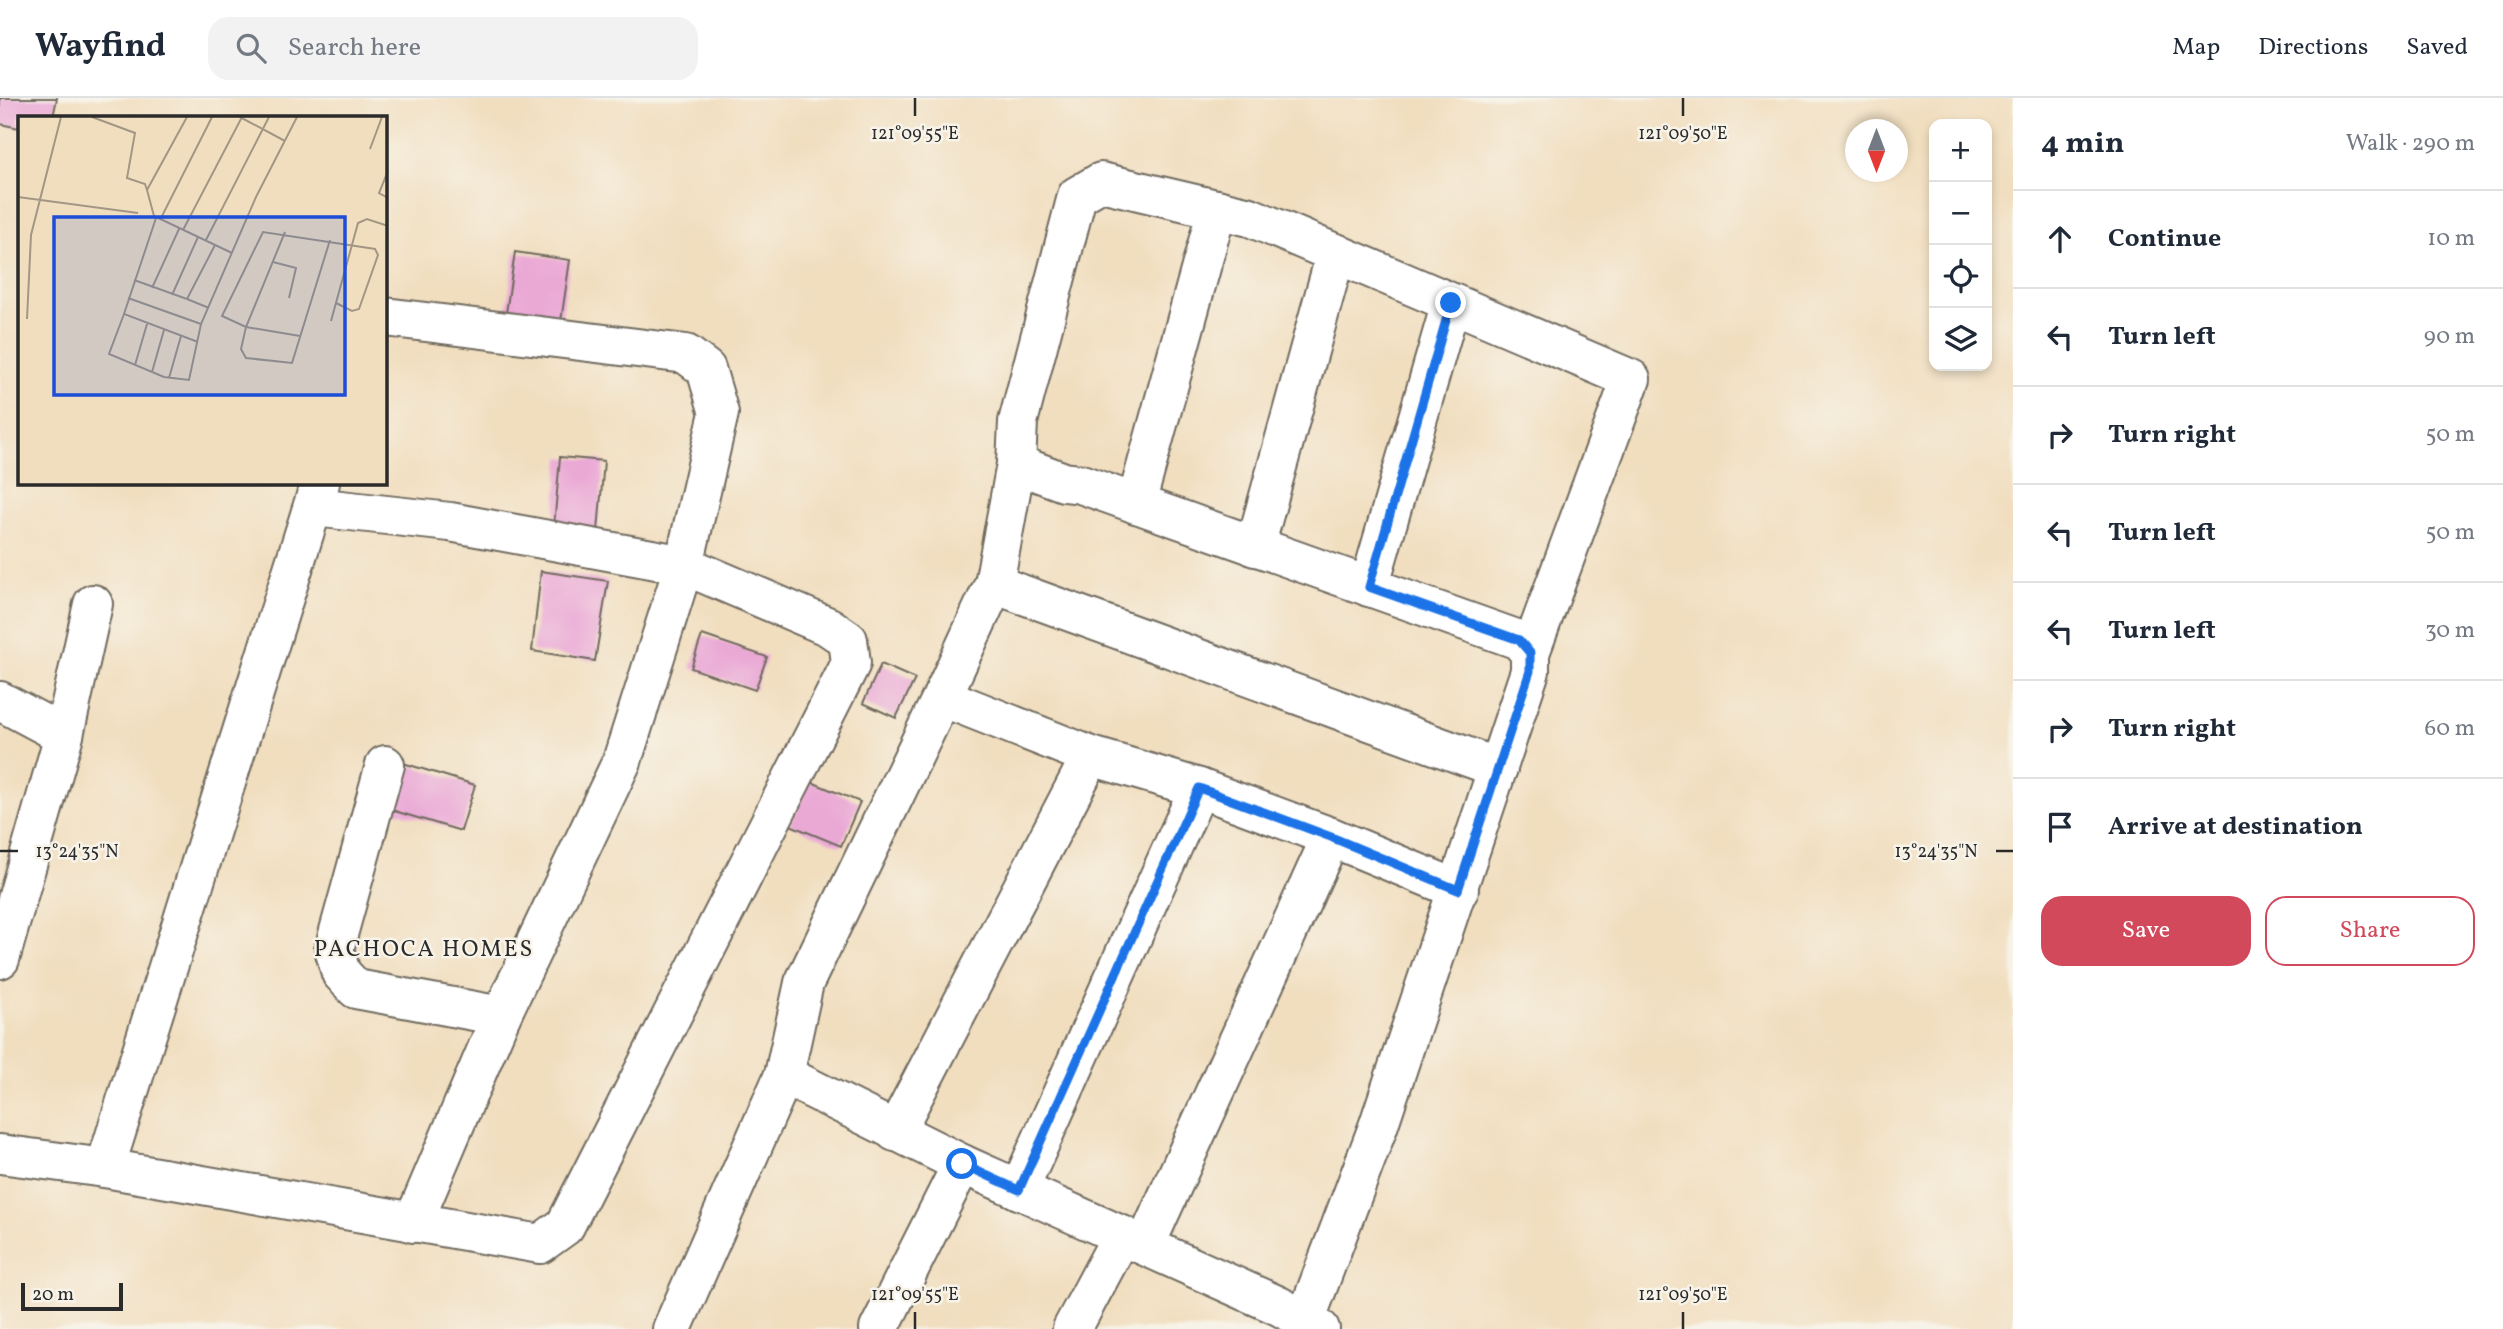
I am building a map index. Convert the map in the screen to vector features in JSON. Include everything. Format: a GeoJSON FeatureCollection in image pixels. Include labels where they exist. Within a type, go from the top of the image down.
{"type":"FeatureCollection","features":[{"type":"Feature","properties":{"kind":"street"},"geometry":{"type":"LineString","coordinates":[[672,1329],[784,1075],[804,983],[943,697],[994,584],[1016,464],[1018,422],[1077,196],[1101,182],[1250,217],[1630,379],[1530,653],[1530,671],[1378,1127],[1293,1321],[1134,1240],[962,1164],[784,1075]]}},
{"type":"Feature","properties":{"kind":"street"},"geometry":{"type":"LineString","coordinates":[[1136,504],[1217,209]]}},
{"type":"Feature","properties":{"kind":"street"},"geometry":{"type":"LineString","coordinates":[[1255,547],[1336,253]]}},
{"type":"Feature","properties":{"kind":"street"},"geometry":{"type":"LineString","coordinates":[[1369,587],[1451,303]]}},
{"type":"Feature","properties":{"kind":"street"},"geometry":{"type":"LineString","coordinates":[[387,317],[686,354],[706,369],[719,413],[684,565],[622,761],[501,1016],[413,1223]]}},
{"type":"Feature","properties":{"kind":"street"},"geometry":{"type":"LineString","coordinates":[[1016,464],[1519,640],[1530,653]]}},
{"type":"Feature","properties":{"kind":"street"},"geometry":{"type":"LineString","coordinates":[[0,1154],[105,1168],[540,1244],[565,1226],[851,663],[848,640],[829,627],[684,565],[317,495],[105,1168]]}},
{"type":"Feature","properties":{"kind":"street"},"geometry":{"type":"LineString","coordinates":[[994,584],[1498,768]]}},
{"type":"Feature","properties":{"kind":"street"},"geometry":{"type":"LineString","coordinates":[[0,959],[64,735],[93,604]]}},
{"type":"Feature","properties":{"kind":"street"},"geometry":{"type":"LineString","coordinates":[[943,697],[1091,756],[1199,788],[1331,837],[1458,890]]}},
{"type":"Feature","properties":{"kind":"street"},"geometry":{"type":"LineString","coordinates":[[0,701],[64,735]]}},
{"type":"Feature","properties":{"kind":"street"},"geometry":{"type":"LineString","coordinates":[[895,1132],[1091,756]]}},
{"type":"Feature","properties":{"kind":"street"},"geometry":{"type":"LineString","coordinates":[[385,765],[334,949],[341,973],[356,989],[501,1016]]}},
{"type":"Feature","properties":{"kind":"street"},"geometry":{"type":"LineString","coordinates":[[1019,1190],[1199,788]]}},
{"type":"Feature","properties":{"kind":"street"},"geometry":{"type":"LineString","coordinates":[[1072,1329],[1134,1240],[1331,837]]}},
{"type":"Feature","properties":{"kind":"street"},"geometry":{"type":"LineString","coordinates":[[878,1329],[962,1164]]}},
{"type":"Feature","properties":{"kind":"building"},"geometry":{"type":"Polygon","coordinates":[[[0,98],[57,98],[53,116],[18,116],[18,128],[0,124],[0,98]]]}},
{"type":"Feature","properties":{"kind":"building"},"geometry":{"type":"Polygon","coordinates":[[[515,252],[570,260],[560,328],[505,320],[515,252]]]}},
{"type":"Feature","properties":{"kind":"building"},"geometry":{"type":"Polygon","coordinates":[[[560,457],[604,461],[598,531],[554,527],[560,457]]]}},
{"type":"Feature","properties":{"kind":"building"},"geometry":{"type":"Polygon","coordinates":[[[541,571],[608,581],[595,661],[532,651],[541,571]]]}},
{"type":"Feature","properties":{"kind":"building"},"geometry":{"type":"Polygon","coordinates":[[[702,635],[767,657],[755,690],[691,668],[702,635]]]}},
{"type":"Feature","properties":{"kind":"building"},"geometry":{"type":"Polygon","coordinates":[[[881,664],[915,679],[896,718],[863,703],[881,664]]]}},
{"type":"Feature","properties":{"kind":"building"},"geometry":{"type":"Polygon","coordinates":[[[403,763],[475,785],[461,831],[388,809],[403,763]]]}},
{"type":"Feature","properties":{"kind":"building"},"geometry":{"type":"Polygon","coordinates":[[[809,781],[860,802],[841,846],[790,825],[809,781]]]}},
{"type":"Feature","properties":{"kind":"district","name":"PACHOCA HOMES"},"geometry":{"type":"Point","coordinates":[424,948]}},
{"type":"Feature","properties":{"kind":"route"},"geometry":{"type":"LineString","coordinates":[[962,1164],[1019,1190],[1199,788],[1331,837],[1458,890],[1530,671],[1530,653],[1519,640],[1369,587],[1451,303]]}}]}
